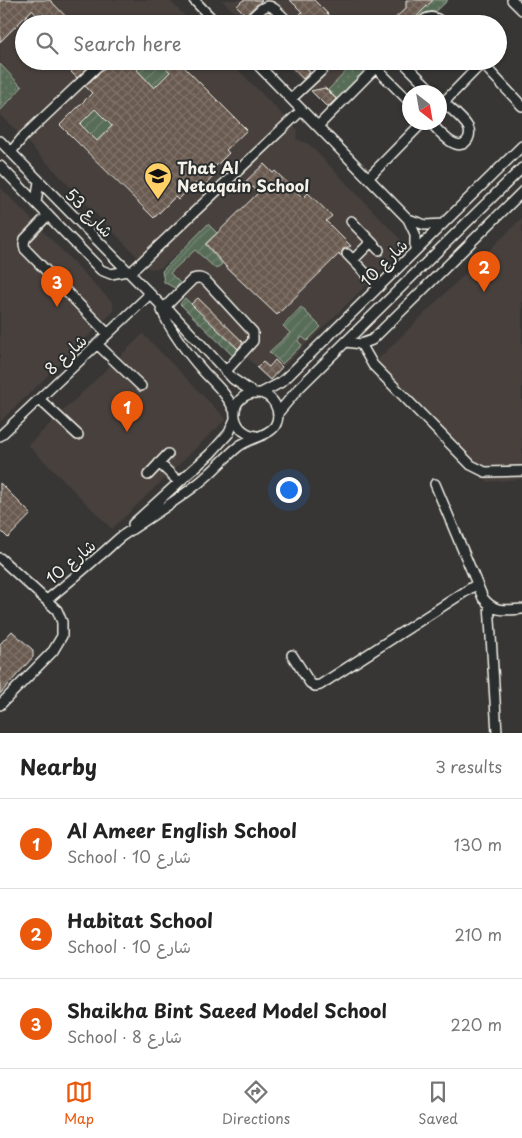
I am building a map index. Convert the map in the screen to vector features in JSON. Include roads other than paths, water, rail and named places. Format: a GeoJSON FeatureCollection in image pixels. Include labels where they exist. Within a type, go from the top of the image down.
{"type":"FeatureCollection","features":[{"type":"Feature","properties":{"kind":"street"},"geometry":{"type":"LineString","coordinates":[[194,0],[208,15]]}},
{"type":"Feature","properties":{"kind":"street"},"geometry":{"type":"LineString","coordinates":[[512,0],[522,10]]}},
{"type":"Feature","properties":{"kind":"street"},"geometry":{"type":"LineString","coordinates":[[254,15],[263,6],[268,5],[273,6],[282,15]]}},
{"type":"Feature","properties":{"kind":"street"},"geometry":{"type":"LineString","coordinates":[[11,152],[22,137],[93,70]]}},
{"type":"Feature","properties":{"kind":"street"},"geometry":{"type":"LineString","coordinates":[[263,70],[408,219],[415,234],[415,251]]}},
{"type":"Feature","properties":{"kind":"street"},"geometry":{"type":"LineString","coordinates":[[291,99],[322,70]]}},
{"type":"Feature","properties":{"kind":"street"},"geometry":{"type":"LineString","coordinates":[[318,126],[374,70]]}},
{"type":"Feature","properties":{"kind":"street"},"geometry":{"type":"LineString","coordinates":[[383,70],[402,92]]}},
{"type":"Feature","properties":{"kind":"street"},"geometry":{"type":"LineString","coordinates":[[411,70],[426,85]]}},
{"type":"Feature","properties":{"kind":"street"},"geometry":{"type":"LineString","coordinates":[[447,96],[473,70]]}},
{"type":"Feature","properties":{"kind":"street"},"geometry":{"type":"LineString","coordinates":[[488,70],[522,106]]}},
{"type":"Feature","properties":{"kind":"street"},"geometry":{"type":"LineString","coordinates":[[438,130],[453,144],[460,145],[466,142],[469,136],[469,129],[447,108]]}},
{"type":"Feature","properties":{"kind":"street"},"geometry":{"type":"LineString","coordinates":[[0,166],[101,270],[111,274],[128,272],[302,110]]}},
{"type":"Feature","properties":{"kind":"street"},"geometry":{"type":"LineString","coordinates":[[368,178],[415,130]]}},
{"type":"Feature","properties":{"kind":"street","name":"شارع 53"},"geometry":{"type":"LineString","coordinates":[[0,140],[226,371],[240,384],[258,393]]}},
{"type":"Feature","properties":{"kind":"street","name":"شارع 10"},"geometry":{"type":"LineString","coordinates":[[258,393],[271,389],[288,376],[522,146]]}},
{"type":"Feature","properties":{"kind":"street","name":"شارع 10"},"geometry":{"type":"LineString","coordinates":[[278,413],[299,388],[522,168]]}},
{"type":"Feature","properties":{"kind":"street"},"geometry":{"type":"LineString","coordinates":[[36,203],[39,181]]}},
{"type":"Feature","properties":{"kind":"street"},"geometry":{"type":"LineString","coordinates":[[346,342],[362,344],[377,336],[522,192]]}},
{"type":"Feature","properties":{"kind":"street"},"geometry":{"type":"LineString","coordinates":[[48,216],[25,239],[25,249],[108,334]]}},
{"type":"Feature","properties":{"kind":"street"},"geometry":{"type":"LineString","coordinates":[[408,219],[425,225],[443,224]]}},
{"type":"Feature","properties":{"kind":"street"},"geometry":{"type":"LineString","coordinates":[[351,221],[379,250]]}},
{"type":"Feature","properties":{"kind":"street"},"geometry":{"type":"LineString","coordinates":[[371,242],[350,257],[379,287]]}},
{"type":"Feature","properties":{"kind":"street"},"geometry":{"type":"LineString","coordinates":[[162,306],[192,279],[203,278],[207,282],[253,332],[253,342],[226,371]]}},
{"type":"Feature","properties":{"kind":"street","name":"شارع 8"},"geometry":{"type":"LineString","coordinates":[[0,435],[150,294]]}},
{"type":"Feature","properties":{"kind":"street","name":"شارع 53"},"geometry":{"type":"LineString","coordinates":[[162,306],[173,330],[197,363],[228,397],[235,415]]}},
{"type":"Feature","properties":{"kind":"street"},"geometry":{"type":"LineString","coordinates":[[97,344],[141,386]]}},
{"type":"Feature","properties":{"kind":"street"},"geometry":{"type":"LineString","coordinates":[[362,344],[373,365],[471,465],[485,472],[522,470]]}},
{"type":"Feature","properties":{"kind":"street"},"geometry":{"type":"LineString","coordinates":[[258,393],[273,400],[278,413],[277,420],[270,432],[256,436],[243,432],[238,426],[235,415],[241,399],[247,395],[258,393]]}},
{"type":"Feature","properties":{"kind":"street"},"geometry":{"type":"LineString","coordinates":[[39,399],[78,435]]}},
{"type":"Feature","properties":{"kind":"street","name":"شارع 10"},"geometry":{"type":"LineString","coordinates":[[123,536],[130,526],[224,438],[233,426],[235,415]]}},
{"type":"Feature","properties":{"kind":"street","name":"شارع 10"},"geometry":{"type":"LineString","coordinates":[[0,705],[58,644],[62,636],[62,622],[57,610],[47,600],[123,536],[206,477],[237,448],[256,436]]}},
{"type":"Feature","properties":{"kind":"street"},"geometry":{"type":"LineString","coordinates":[[148,475],[168,454]]}},
{"type":"Feature","properties":{"kind":"street"},"geometry":{"type":"LineString","coordinates":[[159,463],[178,483],[178,491],[184,493]]}},
{"type":"Feature","properties":{"kind":"street"},"geometry":{"type":"LineString","coordinates":[[435,484],[477,584],[489,604],[504,610],[522,609]]}},
{"type":"Feature","properties":{"kind":"street"},"geometry":{"type":"LineString","coordinates":[[0,558],[47,600]]}},
{"type":"Feature","properties":{"kind":"street"},"geometry":{"type":"LineString","coordinates":[[292,655],[310,683],[315,686],[320,685],[477,584]]}},
{"type":"Feature","properties":{"kind":"street"},"geometry":{"type":"LineString","coordinates":[[489,604],[497,733]]}},
{"type":"Feature","properties":{"kind":"place","name":"That Al Netaqain School"},"geometry":{"type":"Point","coordinates":[158,200]}},
{"type":"Feature","properties":{"kind":"place","name":"Habitat School"},"geometry":{"type":"Point","coordinates":[484,292]}},
{"type":"Feature","properties":{"kind":"place","name":"Shaikha Bint Saeed Model School"},"geometry":{"type":"Point","coordinates":[57,307]}},
{"type":"Feature","properties":{"kind":"place","name":"Al Ameer English School"},"geometry":{"type":"Point","coordinates":[127,432]}}]}
